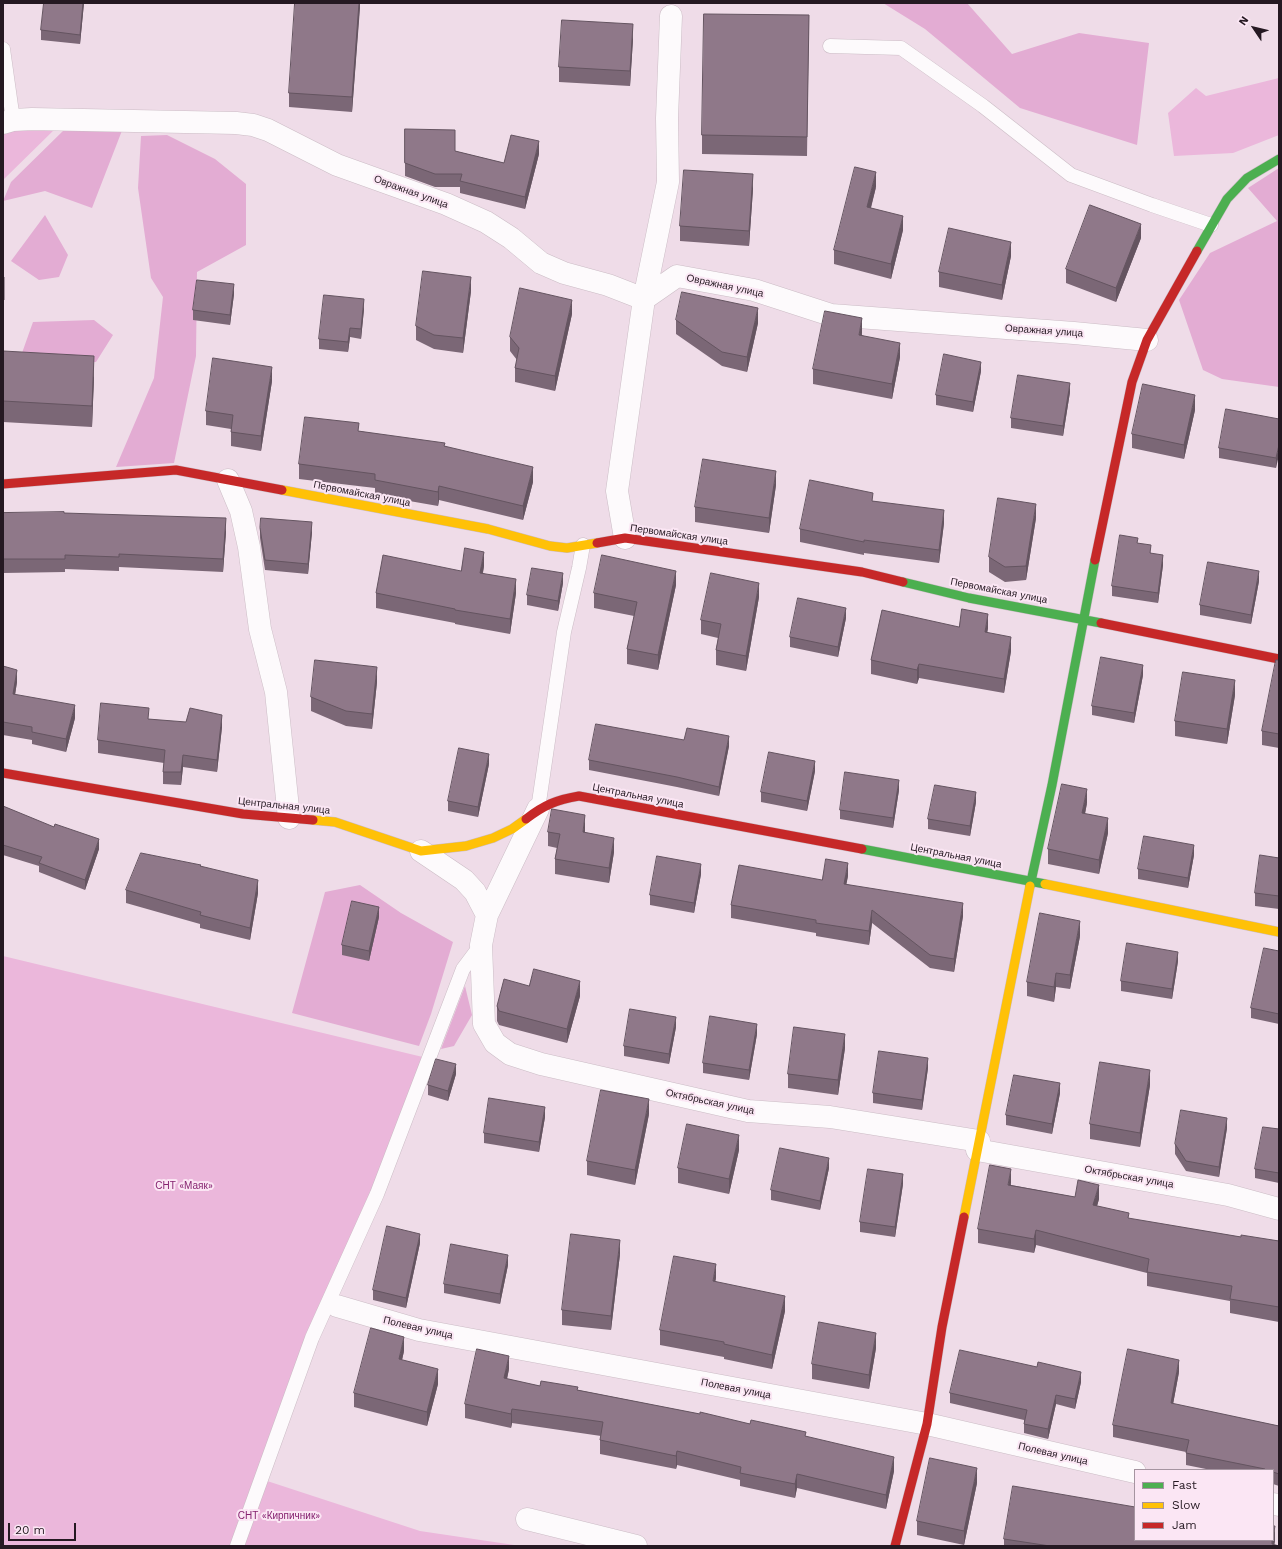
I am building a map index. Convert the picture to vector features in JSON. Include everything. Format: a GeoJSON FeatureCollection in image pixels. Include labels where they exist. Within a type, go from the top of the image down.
{"type":"FeatureCollection","features":[{"type":"Feature","properties":{"kind":"street"},"geometry":{"type":"LineString","coordinates":[[625,538],[617,491],[644,299],[668,182],[667,118],[671,16]]}},
{"type":"Feature","properties":{"kind":"street","name":"Овражная улица"},"geometry":{"type":"LineString","coordinates":[[8,122],[53,119],[236,123],[268,130],[337,165],[446,204],[486,222],[511,238],[541,263],[564,273],[608,285],[644,299],[677,276],[754,290],[831,315],[1074,333],[1147,340]]}},
{"type":"Feature","properties":{"kind":"street"},"geometry":{"type":"LineString","coordinates":[[895,1546],[928,1424],[942,1327],[1031,881],[1052,785],[1083,619],[1132,382],[1147,340],[1227,198],[1247,178],[1279,159]]}},
{"type":"Feature","properties":{"kind":"street","name":"Первомайская улица"},"geometry":{"type":"LineString","coordinates":[[3,484],[176,470],[488,529],[550,546],[567,548],[625,538],[862,572],[969,598],[1083,619],[1279,659]]}},
{"type":"Feature","properties":{"kind":"street"},"geometry":{"type":"LineString","coordinates":[[228,480],[241,511],[249,547],[260,629],[276,692],[289,818]]}},
{"type":"Feature","properties":{"kind":"street","name":"Центральная улица"},"geometry":{"type":"LineString","coordinates":[[3,773],[243,814],[334,822],[421,851],[466,846],[493,838],[512,829],[538,809],[560,799],[579,796],[1031,881],[1279,932]]}},
{"type":"Feature","properties":{"kind":"street"},"geometry":{"type":"LineString","coordinates":[[481,945],[488,915],[538,809]]}},
{"type":"Feature","properties":{"kind":"street"},"geometry":{"type":"LineString","coordinates":[[421,851],[464,880],[475,892],[488,915]]}},
{"type":"Feature","properties":{"kind":"street","name":"Октябрьская улица"},"geometry":{"type":"LineString","coordinates":[[481,945],[484,1024],[495,1043],[510,1054],[541,1064],[748,1111],[830,1117],[1228,1195],[1279,1208]]}},
{"type":"Feature","properties":{"kind":"street","name":"Полевая улица"},"geometry":{"type":"LineString","coordinates":[[332,1305],[419,1330],[928,1424],[1134,1472]]}},
{"type":"Feature","properties":{"kind":"street"},"geometry":{"type":"LineString","coordinates":[[527,1519],[589,1540],[636,1546]]}},
{"type":"Feature","properties":{"kind":"lane"},"geometry":{"type":"LineString","coordinates":[[830,46],[901,48],[983,106],[1071,175],[1211,225]]}},
{"type":"Feature","properties":{"kind":"lane"},"geometry":{"type":"LineString","coordinates":[[3,49],[8,122]]}},
{"type":"Feature","properties":{"kind":"lane"},"geometry":{"type":"LineString","coordinates":[[538,809],[564,632],[579,568],[582,545]]}},
{"type":"Feature","properties":{"kind":"lane"},"geometry":{"type":"LineString","coordinates":[[237,1546],[312,1338],[332,1305],[377,1194],[463,969],[481,945]]}},
{"type":"Feature","properties":{"kind":"green space"},"geometry":{"type":"Polygon","coordinates":[[[1279,78],[1279,135],[1233,153],[1174,156],[1168,113],[1196,88],[1206,96],[1279,78]]]}},
{"type":"Feature","properties":{"kind":"green space"},"geometry":{"type":"Polygon","coordinates":[[[55,129],[3,180],[3,134],[8,131],[55,129]]]}},
{"type":"Feature","properties":{"kind":"green space","name":"СНТ «Маяк»"},"geometry":{"type":"Polygon","coordinates":[[[3,956],[431,1059],[261,1479],[420,1531],[521,1546],[3,1546],[3,956]]]}},
{"type":"Feature","properties":{"kind":"shaded area"},"geometry":{"type":"Polygon","coordinates":[[[883,3],[967,3],[1012,54],[1079,33],[1149,43],[1137,145],[1020,108],[925,29],[883,3]]]}},
{"type":"Feature","properties":{"kind":"shaded area"},"geometry":{"type":"Polygon","coordinates":[[[123,128],[92,208],[45,191],[3,201],[11,182],[64,130],[123,128]]]}},
{"type":"Feature","properties":{"kind":"shaded area"},"geometry":{"type":"Polygon","coordinates":[[[167,135],[215,159],[246,184],[246,245],[197,272],[196,356],[174,463],[116,467],[154,378],[163,297],[151,278],[138,188],[141,136],[167,135]]]}},
{"type":"Feature","properties":{"kind":"shaded area"},"geometry":{"type":"Polygon","coordinates":[[[1279,168],[1279,387],[1222,379],[1203,370],[1179,300],[1210,253],[1277,221],[1248,188],[1279,168]]]}},
{"type":"Feature","properties":{"kind":"shaded area"},"geometry":{"type":"Polygon","coordinates":[[[45,215],[68,255],[59,277],[39,280],[11,261],[45,215]]]}},
{"type":"Feature","properties":{"kind":"shaded area"},"geometry":{"type":"Polygon","coordinates":[[[94,320],[113,335],[96,362],[17,367],[33,322],[94,320]]]}},
{"type":"Feature","properties":{"kind":"shaded area"},"geometry":{"type":"Polygon","coordinates":[[[360,885],[401,913],[453,942],[431,1014],[419,1046],[292,1013],[325,892],[360,885]]]}},
{"type":"Feature","properties":{"kind":"shaded area"},"geometry":{"type":"Polygon","coordinates":[[[465,986],[472,1015],[454,1046],[441,1049],[465,986]]]}},
{"type":"Feature","properties":{"kind":"building"},"geometry":{"type":"Polygon","coordinates":[[[44,3],[83,3],[80,35],[41,30],[44,3]]]}},
{"type":"Feature","properties":{"kind":"building"},"geometry":{"type":"Polygon","coordinates":[[[295,3],[359,3],[352,97],[289,93],[295,3]]]}},
{"type":"Feature","properties":{"kind":"building"},"geometry":{"type":"Polygon","coordinates":[[[704,14],[809,15],[807,137],[702,135],[704,14]]]}},
{"type":"Feature","properties":{"kind":"building"},"geometry":{"type":"Polygon","coordinates":[[[562,20],[633,24],[630,71],[559,67],[562,20]]]}},
{"type":"Feature","properties":{"kind":"building"},"geometry":{"type":"Polygon","coordinates":[[[405,129],[455,130],[455,151],[504,163],[511,135],[539,141],[525,197],[460,181],[462,174],[435,174],[405,163],[405,129]]]}},
{"type":"Feature","properties":{"kind":"building"},"geometry":{"type":"Polygon","coordinates":[[[855,167],[876,172],[867,207],[903,216],[891,264],[834,250],[855,167]]]}},
{"type":"Feature","properties":{"kind":"building"},"geometry":{"type":"Polygon","coordinates":[[[684,170],[753,174],[749,231],[680,226],[684,170]]]}},
{"type":"Feature","properties":{"kind":"building"},"geometry":{"type":"Polygon","coordinates":[[[1090,205],[1141,224],[1116,288],[1066,269],[1090,205]]]}},
{"type":"Feature","properties":{"kind":"building"},"geometry":{"type":"Polygon","coordinates":[[[949,228],[1011,242],[1002,285],[939,272],[949,228]]]}},
{"type":"Feature","properties":{"kind":"building"},"geometry":{"type":"Polygon","coordinates":[[[423,271],[471,277],[463,338],[434,335],[416,326],[423,271]]]}},
{"type":"Feature","properties":{"kind":"building"},"geometry":{"type":"Polygon","coordinates":[[[4,277],[4,300],[3,300],[4,277]]]}},
{"type":"Feature","properties":{"kind":"building"},"geometry":{"type":"Polygon","coordinates":[[[197,280],[234,284],[230,315],[193,310],[197,280]]]}},
{"type":"Feature","properties":{"kind":"building"},"geometry":{"type":"Polygon","coordinates":[[[520,288],[572,300],[555,376],[515,368],[519,348],[510,337],[520,288]]]}},
{"type":"Feature","properties":{"kind":"building"},"geometry":{"type":"Polygon","coordinates":[[[682,292],[758,308],[747,357],[722,352],[676,320],[682,292]]]}},
{"type":"Feature","properties":{"kind":"building"},"geometry":{"type":"Polygon","coordinates":[[[324,295],[364,299],[361,329],[350,328],[348,342],[319,339],[324,295]]]}},
{"type":"Feature","properties":{"kind":"building"},"geometry":{"type":"Polygon","coordinates":[[[825,311],[862,318],[859,335],[900,343],[892,384],[813,369],[825,311]]]}},
{"type":"Feature","properties":{"kind":"building"},"geometry":{"type":"Polygon","coordinates":[[[3,351],[94,356],[92,406],[3,401],[3,351]]]}},
{"type":"Feature","properties":{"kind":"building"},"geometry":{"type":"Polygon","coordinates":[[[944,354],[981,362],[973,402],[936,395],[944,354]]]}},
{"type":"Feature","properties":{"kind":"building"},"geometry":{"type":"Polygon","coordinates":[[[213,358],[272,367],[261,436],[231,432],[233,415],[206,411],[213,358]]]}},
{"type":"Feature","properties":{"kind":"building"},"geometry":{"type":"Polygon","coordinates":[[[1018,375],[1070,383],[1063,426],[1011,418],[1018,375]]]}},
{"type":"Feature","properties":{"kind":"building"},"geometry":{"type":"Polygon","coordinates":[[[1143,384],[1195,395],[1184,445],[1132,434],[1143,384]]]}},
{"type":"Feature","properties":{"kind":"building"},"geometry":{"type":"Polygon","coordinates":[[[1226,409],[1279,419],[1279,445],[1276,458],[1219,448],[1226,409]]]}},
{"type":"Feature","properties":{"kind":"building"},"geometry":{"type":"Polygon","coordinates":[[[305,417],[359,423],[358,431],[445,443],[444,446],[533,467],[523,506],[439,486],[438,492],[375,480],[375,474],[299,464],[305,417]]]}},
{"type":"Feature","properties":{"kind":"building"},"geometry":{"type":"Polygon","coordinates":[[[703,459],[776,471],[769,518],[695,507],[703,459]]]}},
{"type":"Feature","properties":{"kind":"building"},"geometry":{"type":"Polygon","coordinates":[[[810,480],[873,493],[872,501],[944,510],[939,550],[864,540],[864,542],[800,529],[810,480]]]}},
{"type":"Feature","properties":{"kind":"building"},"geometry":{"type":"Polygon","coordinates":[[[998,498],[1036,504],[1026,566],[1005,567],[989,557],[998,498]]]}},
{"type":"Feature","properties":{"kind":"building"},"geometry":{"type":"Polygon","coordinates":[[[64,512],[226,518],[223,559],[119,554],[119,557],[65,555],[65,559],[3,559],[3,513],[64,512]]]}},
{"type":"Feature","properties":{"kind":"building"},"geometry":{"type":"Polygon","coordinates":[[[261,518],[312,522],[308,564],[265,560],[260,528],[261,518]]]}},
{"type":"Feature","properties":{"kind":"building"},"geometry":{"type":"Polygon","coordinates":[[[1120,535],[1138,538],[1137,543],[1151,545],[1150,553],[1163,555],[1158,593],[1112,586],[1120,535]]]}},
{"type":"Feature","properties":{"kind":"building"},"geometry":{"type":"Polygon","coordinates":[[[465,548],[484,552],[480,573],[516,579],[510,619],[455,610],[376,593],[383,555],[461,571],[465,548]]]}},
{"type":"Feature","properties":{"kind":"building"},"geometry":{"type":"Polygon","coordinates":[[[602,555],[676,571],[658,655],[627,649],[637,602],[594,593],[602,555]]]}},
{"type":"Feature","properties":{"kind":"building"},"geometry":{"type":"Polygon","coordinates":[[[1208,562],[1259,571],[1251,615],[1200,605],[1208,562]]]}},
{"type":"Feature","properties":{"kind":"building"},"geometry":{"type":"Polygon","coordinates":[[[532,568],[563,573],[558,601],[527,595],[532,568]]]}},
{"type":"Feature","properties":{"kind":"building"},"geometry":{"type":"Polygon","coordinates":[[[711,573],[759,583],[746,656],[716,650],[721,624],[701,620],[711,573]]]}},
{"type":"Feature","properties":{"kind":"building"},"geometry":{"type":"Polygon","coordinates":[[[798,598],[846,608],[838,647],[790,637],[798,598]]]}},
{"type":"Feature","properties":{"kind":"building"},"geometry":{"type":"Polygon","coordinates":[[[962,609],[988,614],[985,632],[1011,637],[1004,679],[919,664],[917,670],[871,660],[882,610],[959,627],[962,609]]]}},
{"type":"Feature","properties":{"kind":"building"},"geometry":{"type":"Polygon","coordinates":[[[1101,657],[1143,665],[1134,713],[1092,706],[1101,657]]]}},
{"type":"Feature","properties":{"kind":"building"},"geometry":{"type":"Polygon","coordinates":[[[315,660],[377,667],[372,714],[346,711],[311,697],[315,660]]]}},
{"type":"Feature","properties":{"kind":"building"},"geometry":{"type":"Polygon","coordinates":[[[1276,660],[1279,660],[1279,734],[1262,731],[1276,660]]]}},
{"type":"Feature","properties":{"kind":"building"},"geometry":{"type":"Polygon","coordinates":[[[3,666],[17,670],[13,694],[75,705],[66,739],[32,732],[32,727],[3,722],[3,666]]]}},
{"type":"Feature","properties":{"kind":"building"},"geometry":{"type":"Polygon","coordinates":[[[1183,672],[1235,680],[1227,729],[1175,721],[1183,672]]]}},
{"type":"Feature","properties":{"kind":"building"},"geometry":{"type":"Polygon","coordinates":[[[101,703],[149,708],[148,719],[186,722],[190,708],[222,715],[217,760],[183,755],[181,772],[163,772],[165,750],[98,740],[101,703]]]}},
{"type":"Feature","properties":{"kind":"building"},"geometry":{"type":"Polygon","coordinates":[[[596,724],[684,740],[687,728],[729,736],[719,787],[677,777],[589,760],[596,724]]]}},
{"type":"Feature","properties":{"kind":"building"},"geometry":{"type":"Polygon","coordinates":[[[459,748],[489,754],[478,807],[448,801],[459,748]]]}},
{"type":"Feature","properties":{"kind":"building"},"geometry":{"type":"Polygon","coordinates":[[[769,752],[815,761],[807,801],[761,792],[769,752]]]}},
{"type":"Feature","properties":{"kind":"building"},"geometry":{"type":"Polygon","coordinates":[[[845,772],[899,780],[893,818],[840,810],[845,772]]]}},
{"type":"Feature","properties":{"kind":"building"},"geometry":{"type":"Polygon","coordinates":[[[1062,784],[1087,789],[1082,813],[1108,818],[1099,860],[1048,849],[1062,784]]]}},
{"type":"Feature","properties":{"kind":"building"},"geometry":{"type":"Polygon","coordinates":[[[935,785],[976,792],[970,826],[928,819],[935,785]]]}},
{"type":"Feature","properties":{"kind":"building"},"geometry":{"type":"Polygon","coordinates":[[[3,806],[54,827],[55,824],[99,839],[85,880],[39,863],[42,857],[3,845],[3,806]]]}},
{"type":"Feature","properties":{"kind":"building"},"geometry":{"type":"Polygon","coordinates":[[[552,809],[585,815],[583,832],[614,838],[609,868],[555,859],[560,834],[548,832],[552,809]]]}},
{"type":"Feature","properties":{"kind":"building"},"geometry":{"type":"Polygon","coordinates":[[[1144,836],[1194,845],[1188,878],[1138,869],[1144,836]]]}},
{"type":"Feature","properties":{"kind":"building"},"geometry":{"type":"Polygon","coordinates":[[[141,853],[201,865],[200,866],[258,880],[250,928],[200,915],[201,912],[126,890],[141,853]]]}},
{"type":"Feature","properties":{"kind":"building"},"geometry":{"type":"Polygon","coordinates":[[[1260,855],[1279,858],[1279,896],[1255,893],[1260,855]]]}},
{"type":"Feature","properties":{"kind":"building"},"geometry":{"type":"Polygon","coordinates":[[[657,856],[701,864],[694,903],[650,895],[657,856]]]}},
{"type":"Feature","properties":{"kind":"building"},"geometry":{"type":"Polygon","coordinates":[[[826,859],[848,863],[844,884],[963,903],[954,959],[930,955],[872,910],[869,931],[816,923],[816,920],[731,905],[739,865],[822,880],[826,859]]]}},
{"type":"Feature","properties":{"kind":"building"},"geometry":{"type":"Polygon","coordinates":[[[352,901],[379,907],[369,951],[342,945],[352,901]]]}},
{"type":"Feature","properties":{"kind":"building"},"geometry":{"type":"Polygon","coordinates":[[[1040,913],[1080,921],[1070,975],[1056,973],[1054,987],[1027,982],[1040,913]]]}},
{"type":"Feature","properties":{"kind":"building"},"geometry":{"type":"Polygon","coordinates":[[[1127,943],[1178,952],[1172,989],[1121,981],[1127,943]]]}},
{"type":"Feature","properties":{"kind":"building"},"geometry":{"type":"Polygon","coordinates":[[[1264,948],[1279,951],[1279,1014],[1251,1008],[1264,948]]]}},
{"type":"Feature","properties":{"kind":"building"},"geometry":{"type":"Polygon","coordinates":[[[534,969],[580,981],[567,1029],[499,1011],[497,1006],[504,979],[529,986],[534,969]]]}},
{"type":"Feature","properties":{"kind":"building"},"geometry":{"type":"Polygon","coordinates":[[[630,1009],[676,1017],[669,1054],[624,1046],[630,1009]]]}},
{"type":"Feature","properties":{"kind":"building"},"geometry":{"type":"Polygon","coordinates":[[[710,1016],[757,1024],[749,1070],[703,1063],[710,1016]]]}},
{"type":"Feature","properties":{"kind":"building"},"geometry":{"type":"Polygon","coordinates":[[[794,1027],[845,1034],[838,1080],[788,1074],[794,1027]]]}},
{"type":"Feature","properties":{"kind":"building"},"geometry":{"type":"Polygon","coordinates":[[[879,1051],[928,1058],[922,1100],[873,1093],[879,1051]]]}},
{"type":"Feature","properties":{"kind":"building"},"geometry":{"type":"Polygon","coordinates":[[[436,1059],[456,1064],[448,1091],[428,1085],[436,1059]]]}},
{"type":"Feature","properties":{"kind":"building"},"geometry":{"type":"Polygon","coordinates":[[[1100,1062],[1150,1070],[1140,1133],[1090,1124],[1100,1062]]]}},
{"type":"Feature","properties":{"kind":"building"},"geometry":{"type":"Polygon","coordinates":[[[1014,1075],[1060,1083],[1052,1124],[1006,1115],[1014,1075]]]}},
{"type":"Feature","properties":{"kind":"building"},"geometry":{"type":"Polygon","coordinates":[[[601,1090],[649,1099],[635,1170],[587,1161],[601,1090]]]}},
{"type":"Feature","properties":{"kind":"building"},"geometry":{"type":"Polygon","coordinates":[[[489,1098],[545,1107],[539,1142],[484,1133],[489,1098]]]}},
{"type":"Feature","properties":{"kind":"building"},"geometry":{"type":"Polygon","coordinates":[[[1181,1110],[1227,1118],[1219,1167],[1186,1161],[1175,1144],[1181,1110]]]}},
{"type":"Feature","properties":{"kind":"building"},"geometry":{"type":"Polygon","coordinates":[[[687,1124],[739,1135],[729,1179],[678,1168],[687,1124]]]}},
{"type":"Feature","properties":{"kind":"building"},"geometry":{"type":"Polygon","coordinates":[[[1263,1127],[1279,1129],[1279,1173],[1255,1169],[1263,1127]]]}},
{"type":"Feature","properties":{"kind":"building"},"geometry":{"type":"Polygon","coordinates":[[[780,1148],[829,1158],[820,1201],[771,1190],[780,1148]]]}},
{"type":"Feature","properties":{"kind":"building"},"geometry":{"type":"Polygon","coordinates":[[[990,1165],[1011,1169],[1008,1185],[1075,1197],[1078,1180],[1099,1185],[1093,1205],[1129,1213],[1128,1218],[1241,1237],[1241,1235],[1279,1241],[1279,1307],[1230,1299],[1232,1286],[1147,1272],[1149,1259],[1036,1230],[1034,1239],[978,1229],[990,1165]]]}},
{"type":"Feature","properties":{"kind":"building"},"geometry":{"type":"Polygon","coordinates":[[[868,1169],[903,1174],[895,1227],[860,1222],[868,1169]]]}},
{"type":"Feature","properties":{"kind":"building"},"geometry":{"type":"Polygon","coordinates":[[[387,1226],[420,1234],[406,1298],[373,1290],[387,1226]]]}},
{"type":"Feature","properties":{"kind":"building"},"geometry":{"type":"Polygon","coordinates":[[[571,1234],[620,1240],[611,1316],[562,1310],[571,1234]]]}},
{"type":"Feature","properties":{"kind":"building"},"geometry":{"type":"Polygon","coordinates":[[[451,1244],[508,1255],[500,1294],[444,1284],[451,1244]]]}},
{"type":"Feature","properties":{"kind":"building"},"geometry":{"type":"Polygon","coordinates":[[[674,1256],[716,1264],[713,1281],[785,1296],[772,1355],[724,1344],[724,1342],[660,1330],[674,1256]]]}},
{"type":"Feature","properties":{"kind":"building"},"geometry":{"type":"Polygon","coordinates":[[[819,1322],[876,1333],[869,1375],[812,1364],[819,1322]]]}},
{"type":"Feature","properties":{"kind":"building"},"geometry":{"type":"Polygon","coordinates":[[[371,1328],[404,1337],[399,1359],[438,1369],[427,1412],[354,1393],[371,1328]]]}},
{"type":"Feature","properties":{"kind":"building"},"geometry":{"type":"Polygon","coordinates":[[[477,1349],[509,1356],[504,1378],[540,1386],[541,1381],[578,1387],[577,1390],[700,1414],[700,1412],[750,1424],[751,1420],[806,1432],[805,1436],[894,1457],[886,1495],[797,1474],[795,1484],[740,1473],[741,1467],[677,1451],[676,1456],[600,1440],[603,1422],[512,1409],[511,1414],[465,1404],[477,1349]]]}},
{"type":"Feature","properties":{"kind":"building"},"geometry":{"type":"Polygon","coordinates":[[[1128,1349],[1179,1360],[1171,1403],[1279,1426],[1279,1474],[1274,1472],[1274,1469],[1265,1469],[1186,1453],[1189,1440],[1113,1425],[1128,1349]]]}},
{"type":"Feature","properties":{"kind":"building"},"geometry":{"type":"Polygon","coordinates":[[[960,1350],[1037,1367],[1038,1362],[1081,1372],[1075,1399],[1056,1395],[1048,1429],[1024,1424],[1027,1410],[950,1393],[960,1350]]]}},
{"type":"Feature","properties":{"kind":"building"},"geometry":{"type":"Polygon","coordinates":[[[930,1458],[977,1468],[964,1531],[917,1521],[930,1458]]]}},
{"type":"Feature","properties":{"kind":"building"},"geometry":{"type":"Polygon","coordinates":[[[1013,1486],[1134,1507],[1134,1541],[1272,1541],[1272,1544],[1279,1546],[1050,1546],[1004,1539],[1013,1486]]]}},
{"type":"Feature","properties":{"kind":"traffic: fast"},"geometry":{"type":"LineString","coordinates":[[1197,251],[1227,199],[1247,178],[1279,159]]}},
{"type":"Feature","properties":{"kind":"traffic: fast"},"geometry":{"type":"LineString","coordinates":[[1030,886],[1052,785],[1095,560]]}},
{"type":"Feature","properties":{"kind":"traffic: fast"},"geometry":{"type":"LineString","coordinates":[[903,582],[969,598],[1101,623]]}},
{"type":"Feature","properties":{"kind":"traffic: fast"},"geometry":{"type":"LineString","coordinates":[[862,849],[1045,884]]}},
{"type":"Feature","properties":{"kind":"traffic: slow"},"geometry":{"type":"LineString","coordinates":[[282,490],[488,529],[550,546],[567,548],[597,543]]}},
{"type":"Feature","properties":{"kind":"traffic: slow"},"geometry":{"type":"LineString","coordinates":[[313,820],[335,822],[421,851],[466,846],[493,838],[512,829],[526,819]]}},
{"type":"Feature","properties":{"kind":"traffic: slow"},"geometry":{"type":"LineString","coordinates":[[1045,884],[1279,932]]}},
{"type":"Feature","properties":{"kind":"traffic: slow"},"geometry":{"type":"LineString","coordinates":[[964,1217],[1030,886]]}},
{"type":"Feature","properties":{"kind":"traffic: jam"},"geometry":{"type":"LineString","coordinates":[[1095,560],[1132,382],[1147,340],[1197,251]]}},
{"type":"Feature","properties":{"kind":"traffic: jam"},"geometry":{"type":"LineString","coordinates":[[3,484],[176,470],[282,490]]}},
{"type":"Feature","properties":{"kind":"traffic: jam"},"geometry":{"type":"LineString","coordinates":[[597,543],[625,538],[862,572],[903,582]]}},
{"type":"Feature","properties":{"kind":"traffic: jam"},"geometry":{"type":"LineString","coordinates":[[1101,623],[1279,659]]}},
{"type":"Feature","properties":{"kind":"traffic: jam"},"geometry":{"type":"LineString","coordinates":[[3,773],[243,814],[313,820]]}},
{"type":"Feature","properties":{"kind":"traffic: jam"},"geometry":{"type":"LineString","coordinates":[[526,819],[551,804],[564,799],[579,796],[862,849]]}},
{"type":"Feature","properties":{"kind":"traffic: jam"},"geometry":{"type":"LineString","coordinates":[[895,1546],[927,1424],[942,1327],[964,1217]]}},
{"type":"Feature","properties":{"kind":"park label","name":"СНТ «Кирпичник»"},"geometry":{"type":"Point","coordinates":[279,1516]}}]}
